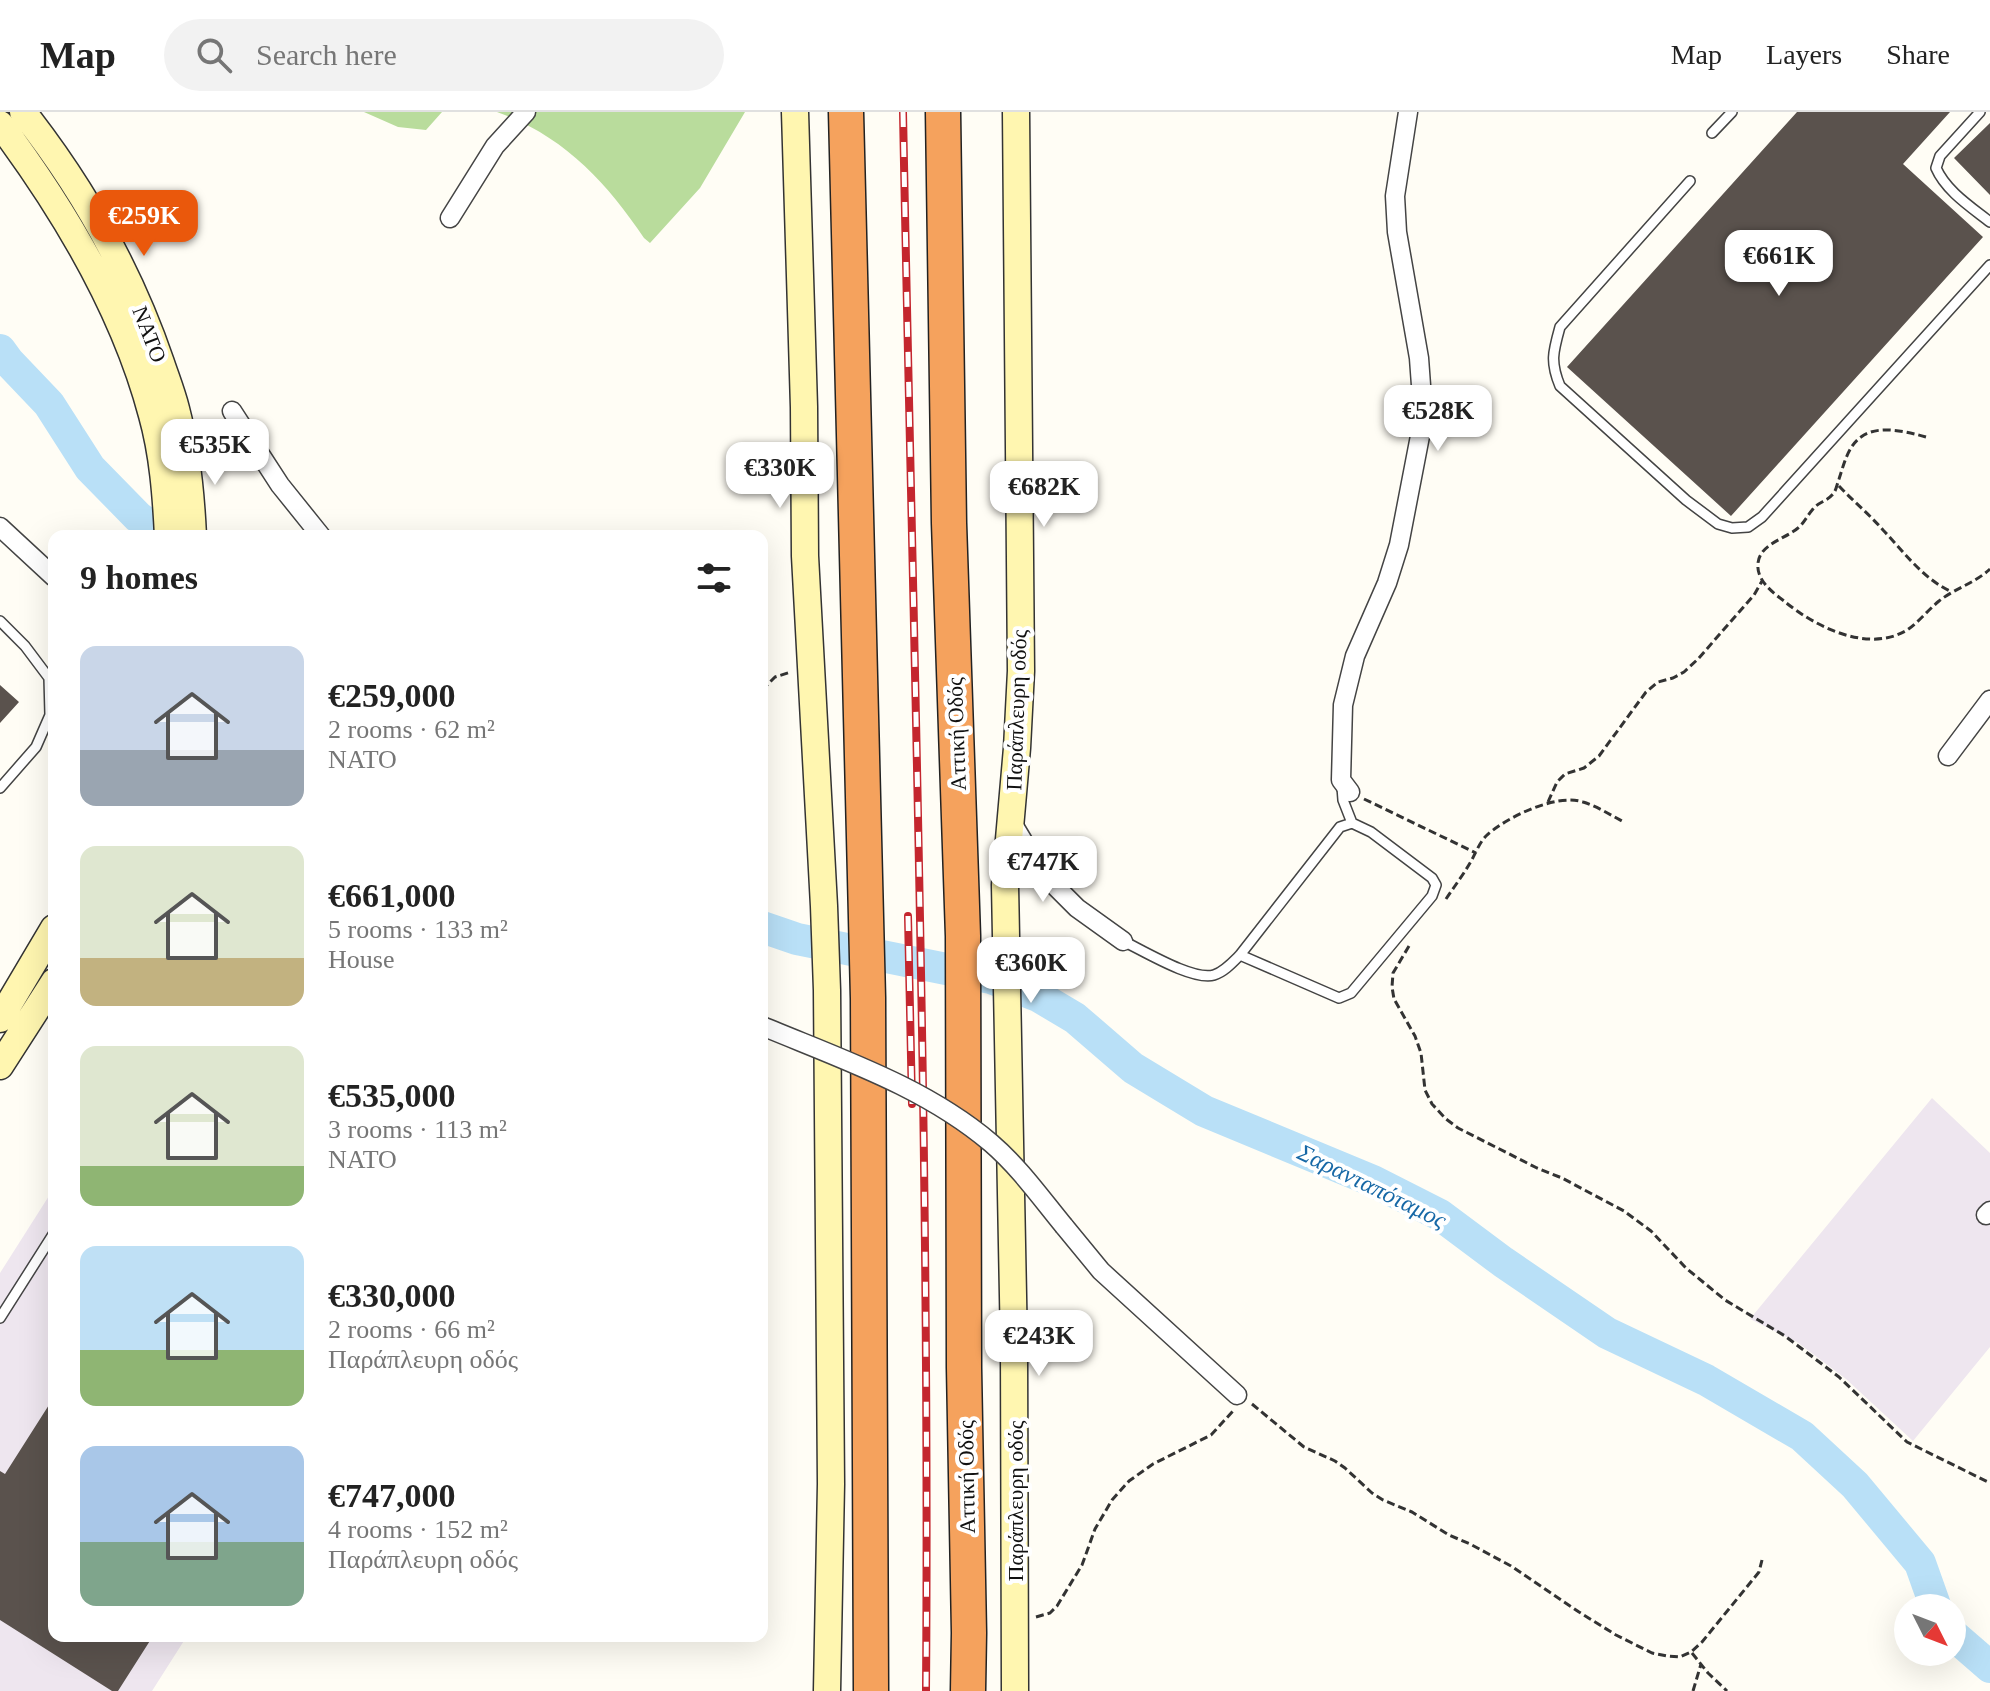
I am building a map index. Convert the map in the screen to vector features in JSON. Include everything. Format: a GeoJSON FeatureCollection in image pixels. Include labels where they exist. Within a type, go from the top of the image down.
{"type":"FeatureCollection","features":[{"type":"Feature","properties":{"kind":"highway"},"geometry":{"type":"LineString","coordinates":[[846,112],[868,998],[871,1691]]}},
{"type":"Feature","properties":{"kind":"highway","name":"Αττική Οδός"},"geometry":{"type":"LineString","coordinates":[[943,112],[949,523],[963,936],[968,1691]]}},
{"type":"Feature","properties":{"kind":"street","name":"ΝΑΤΟ"},"geometry":{"type":"LineString","coordinates":[[23,112],[112,248],[153,340],[175,405],[166,508],[168,530]]}},
{"type":"Feature","properties":{"kind":"street"},"geometry":{"type":"LineString","coordinates":[[450,218],[495,146],[526,112]]}},
{"type":"Feature","properties":{"kind":"street"},"geometry":{"type":"LineString","coordinates":[[795,112],[805,556],[827,990],[831,1468],[827,1691]]}},
{"type":"Feature","properties":{"kind":"street","name":"Παράπλευρη οδός"},"geometry":{"type":"LineString","coordinates":[[1015,1691],[1014,1347],[1005,885],[1021,671],[1016,112]]}},
{"type":"Feature","properties":{"kind":"street"},"geometry":{"type":"LineString","coordinates":[[1346,786],[1343,705],[1355,656],[1387,583],[1399,545],[1420,436],[1422,399],[1419,358],[1397,232],[1395,196],[1408,112]]}},
{"type":"Feature","properties":{"kind":"street","name":"ΝΑΤΟ"},"geometry":{"type":"LineString","coordinates":[[0,124],[64,218],[114,310],[152,414],[171,446],[192,504],[193,530]]}},
{"type":"Feature","properties":{"kind":"street"},"geometry":{"type":"LineString","coordinates":[[232,411],[280,485],[316,530]]}},
{"type":"Feature","properties":{"kind":"street"},"geometry":{"type":"LineString","coordinates":[[0,527],[48,571]]}},
{"type":"Feature","properties":{"kind":"street"},"geometry":{"type":"LineString","coordinates":[[1948,756],[1990,700]]}},
{"type":"Feature","properties":{"kind":"street"},"geometry":{"type":"LineString","coordinates":[[1011,821],[1042,873],[1077,908],[1123,941]]}},
{"type":"Feature","properties":{"kind":"street"},"geometry":{"type":"LineString","coordinates":[[0,1019],[48,938]]}},
{"type":"Feature","properties":{"kind":"street"},"geometry":{"type":"LineString","coordinates":[[0,1066],[48,991]]}},
{"type":"Feature","properties":{"kind":"street"},"geometry":{"type":"LineString","coordinates":[[768,1028],[920,1095],[954,1115],[992,1144],[1025,1178],[1101,1271],[1237,1395]]}},
{"type":"Feature","properties":{"kind":"lane"},"geometry":{"type":"LineString","coordinates":[[1712,133],[1732,112]]}},
{"type":"Feature","properties":{"kind":"lane"},"geometry":{"type":"LineString","coordinates":[[1980,112],[1940,156],[1936,168],[1957,194],[1990,222]]}},
{"type":"Feature","properties":{"kind":"lane"},"geometry":{"type":"LineString","coordinates":[[1690,181],[1560,327],[1553,352],[1553,369],[1560,386],[1686,500],[1718,524],[1732,528],[1748,527],[1762,517],[1990,265]]}},
{"type":"Feature","properties":{"kind":"lane"},"geometry":{"type":"LineString","coordinates":[[0,621],[25,646],[48,677]]}},
{"type":"Feature","properties":{"kind":"lane"},"geometry":{"type":"LineString","coordinates":[[0,788],[36,747],[48,720]]}},
{"type":"Feature","properties":{"kind":"lane"},"geometry":{"type":"LineString","coordinates":[[1240,955],[1339,998],[1351,993],[1432,896],[1436,885],[1432,878],[1371,832],[1352,823],[1343,800],[1346,786]]}},
{"type":"Feature","properties":{"kind":"lane"},"geometry":{"type":"LineString","coordinates":[[1123,941],[1193,975],[1214,975],[1240,955],[1340,827],[1352,823]]}},
{"type":"Feature","properties":{"kind":"lane"},"geometry":{"type":"LineString","coordinates":[[0,1318],[48,1242]]}},
{"type":"Feature","properties":{"kind":"path"},"geometry":{"type":"LineString","coordinates":[[1926,437],[1908,432],[1877,431],[1862,436],[1850,449],[1834,494],[1814,507],[1797,529],[1762,552],[1758,561],[1762,581],[1800,614],[1818,625],[1852,637],[1875,638],[1905,631],[1952,592],[1990,569]]}},
{"type":"Feature","properties":{"kind":"path"},"geometry":{"type":"LineString","coordinates":[[1837,484],[1922,572],[1940,587],[1952,592]]}},
{"type":"Feature","properties":{"kind":"path"},"geometry":{"type":"LineString","coordinates":[[1547,803],[1557,782],[1565,774],[1584,768],[1599,756],[1646,692],[1658,682],[1684,672],[1698,659],[1754,595],[1762,581]]}},
{"type":"Feature","properties":{"kind":"path"},"geometry":{"type":"LineString","coordinates":[[768,684],[775,677],[810,667]]}},
{"type":"Feature","properties":{"kind":"path"},"geometry":{"type":"LineString","coordinates":[[1346,786],[1476,853]]}},
{"type":"Feature","properties":{"kind":"path"},"geometry":{"type":"LineString","coordinates":[[1445,900],[1484,838],[1503,823],[1547,803],[1581,801],[1622,821]]}},
{"type":"Feature","properties":{"kind":"path"},"geometry":{"type":"LineString","coordinates":[[1410,946],[1393,973],[1394,999],[1421,1053],[1425,1090],[1432,1104],[1446,1119],[1458,1128],[1624,1211],[1651,1231],[1686,1268],[1725,1300],[1785,1336],[1839,1377],[1907,1442],[1990,1483]]}},
{"type":"Feature","properties":{"kind":"path"},"geometry":{"type":"LineString","coordinates":[[1016,1618],[1039,1617],[1057,1606],[1082,1565],[1095,1529],[1112,1500],[1129,1481],[1153,1464],[1211,1435],[1235,1409],[1237,1395],[1250,1401],[1304,1447],[1335,1461],[1383,1500],[1412,1512],[1449,1535],[1511,1566],[1616,1635],[1652,1653],[1680,1657],[1691,1652],[1759,1572],[1762,1560]]}},
{"type":"Feature","properties":{"kind":"path"},"geometry":{"type":"LineString","coordinates":[[1691,1652],[1727,1691]]}},
{"type":"Feature","properties":{"kind":"path"},"geometry":{"type":"LineString","coordinates":[[1693,1691],[1701,1664]]}},
{"type":"Feature","properties":{"kind":"shaded area"},"geometry":{"type":"Polygon","coordinates":[[[1932,1098],[1990,1153],[1990,1347],[1913,1441],[1846,1379],[1797,1342],[1750,1319],[1932,1098]]]}},
{"type":"Feature","properties":{"kind":"shaded area"},"geometry":{"type":"Polygon","coordinates":[[[48,1197],[48,1642],[183,1642],[152,1691],[0,1691],[0,1273],[48,1197]]]}},
{"type":"Feature","properties":{"kind":"green space"},"geometry":{"type":"Polygon","coordinates":[[[364,112],[442,112],[426,130],[398,127],[364,112]]]}},
{"type":"Feature","properties":{"kind":"green space"},"geometry":{"type":"Polygon","coordinates":[[[497,112],[745,112],[700,188],[650,243],[581,162],[542,133],[497,112]]]}},
{"type":"Feature","properties":{"kind":"building"},"geometry":{"type":"Polygon","coordinates":[[[1797,112],[1950,112],[1903,164],[1983,237],[1731,516],[1567,367],[1797,112]]]}},
{"type":"Feature","properties":{"kind":"building"},"geometry":{"type":"Polygon","coordinates":[[[1990,123],[1990,195],[1954,158],[1990,123]]]}},
{"type":"Feature","properties":{"kind":"building"},"geometry":{"type":"Polygon","coordinates":[[[0,685],[19,702],[0,723],[0,685]]]}},
{"type":"Feature","properties":{"kind":"building"},"geometry":{"type":"Polygon","coordinates":[[[48,1406],[48,1642],[149,1642],[118,1691],[112,1691],[0,1620],[0,1471],[5,1474],[48,1406]]]}},
{"type":"Feature","properties":{"kind":"waterway","name":"Σαρανταπόταμος"},"geometry":{"type":"LineString","coordinates":[[0,350],[49,404],[90,468],[138,517],[156,530]]}},
{"type":"Feature","properties":{"kind":"waterway","name":"Σαρανταπόταμος"},"geometry":{"type":"LineString","coordinates":[[768,929],[797,939],[991,978],[1038,996],[1075,1018],[1133,1068],[1204,1111],[1373,1181],[1440,1215],[1607,1333],[1706,1380],[1802,1436],[1855,1485],[1920,1563],[1931,1594]]}},
{"type":"Feature","properties":{"kind":"waterway","name":"Σαρανταπόταμος"},"geometry":{"type":"LineString","coordinates":[[1966,1646],[1990,1667]]}},
{"type":"Feature","properties":{"kind":"railway"},"geometry":{"type":"LineString","coordinates":[[903,112],[926,1296],[926,1691]]}},
{"type":"Feature","properties":{"kind":"railway"},"geometry":{"type":"LineString","coordinates":[[908,916],[912,1104]]}}]}
